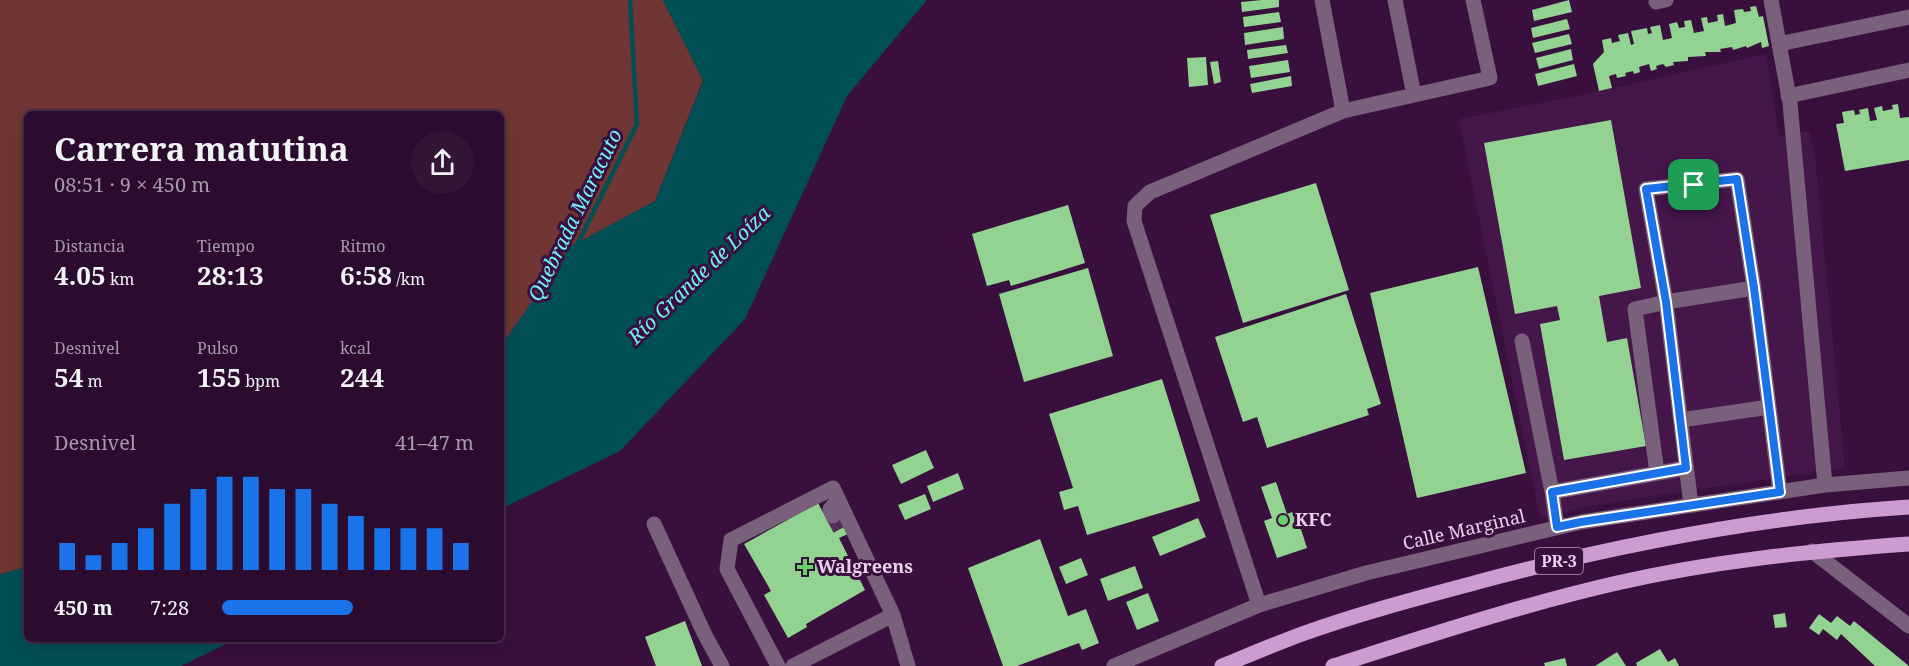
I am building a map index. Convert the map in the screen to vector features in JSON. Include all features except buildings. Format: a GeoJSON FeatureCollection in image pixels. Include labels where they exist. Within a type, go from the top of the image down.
{"type":"FeatureCollection","features":[{"type":"Feature","properties":{"kind":"main road","name":"PR-3"},"geometry":{"type":"LineString","coordinates":[[1222,666],[1301,634],[1403,602],[1559,561],[1664,539],[1773,521],[1909,507]]}},
{"type":"Feature","properties":{"kind":"main road","name":"PR-3"},"geometry":{"type":"LineString","coordinates":[[1333,666],[1522,608],[1616,583],[1715,564],[1812,551],[1909,544]]}},
{"type":"Feature","properties":{"kind":"street"},"geometry":{"type":"LineString","coordinates":[[1322,0],[1343,111]]}},
{"type":"Feature","properties":{"kind":"street"},"geometry":{"type":"LineString","coordinates":[[1395,0],[1414,95]]}},
{"type":"Feature","properties":{"kind":"street"},"geometry":{"type":"LineString","coordinates":[[1259,605],[1134,221],[1135,207],[1150,192],[1343,111],[1490,78],[1473,0]]}},
{"type":"Feature","properties":{"kind":"street"},"geometry":{"type":"LineString","coordinates":[[1771,0],[1788,96],[1825,485]]}},
{"type":"Feature","properties":{"kind":"street"},"geometry":{"type":"LineString","coordinates":[[1779,44],[1909,17]]}},
{"type":"Feature","properties":{"kind":"street"},"geometry":{"type":"LineString","coordinates":[[1788,96],[1909,69]]}},
{"type":"Feature","properties":{"kind":"street"},"geometry":{"type":"LineString","coordinates":[[1691,505],[1666,302],[1646,189],[1737,179],[1754,288],[1780,492]]}},
{"type":"Feature","properties":{"kind":"street"},"geometry":{"type":"LineString","coordinates":[[1657,473],[1635,309],[1754,288]]}},
{"type":"Feature","properties":{"kind":"street"},"geometry":{"type":"LineString","coordinates":[[1522,341],[1557,527]]}},
{"type":"Feature","properties":{"kind":"street"},"geometry":{"type":"LineString","coordinates":[[1681,420],[1769,407]]}},
{"type":"Feature","properties":{"kind":"street"},"geometry":{"type":"LineString","coordinates":[[1552,492],[1686,468]]}},
{"type":"Feature","properties":{"kind":"street","name":"Calle Marginal"},"geometry":{"type":"LineString","coordinates":[[1114,666],[1259,605],[1366,573],[1557,527],[1825,485],[1909,477]]}},
{"type":"Feature","properties":{"kind":"street"},"geometry":{"type":"LineString","coordinates":[[778,666],[727,569],[731,540],[833,488],[892,615],[908,666]]}},
{"type":"Feature","properties":{"kind":"street"},"geometry":{"type":"LineString","coordinates":[[833,516],[830,509],[838,500]]}},
{"type":"Feature","properties":{"kind":"street"},"geometry":{"type":"LineString","coordinates":[[654,524],[704,633],[722,666]]}},
{"type":"Feature","properties":{"kind":"street"},"geometry":{"type":"LineString","coordinates":[[844,536],[849,544],[866,558]]}},
{"type":"Feature","properties":{"kind":"street"},"geometry":{"type":"LineString","coordinates":[[1812,551],[1909,626]]}},
{"type":"Feature","properties":{"kind":"street"},"geometry":{"type":"LineString","coordinates":[[794,666],[892,615]]}},
{"type":"Feature","properties":{"kind":"shaded area"},"geometry":{"type":"Polygon","coordinates":[[[0,0],[663,0],[703,80],[655,201],[570,247],[504,343],[504,111],[24,111],[24,568],[0,574],[0,0]]]}},
{"type":"Feature","properties":{"kind":"shaded area"},"geometry":{"type":"Polygon","coordinates":[[[1766,54],[1779,136],[1809,131],[1815,156],[1845,468],[1601,504],[1540,518],[1459,119],[1582,95],[1766,54]]]}},
{"type":"Feature","properties":{"kind":"water","name":"Río Grande de Loíza"},"geometry":{"type":"Polygon","coordinates":[[[663,0],[927,0],[847,96],[745,319],[620,451],[504,508],[504,342],[570,247],[655,201],[703,81],[663,0]]]}},
{"type":"Feature","properties":{"kind":"water"},"geometry":{"type":"Polygon","coordinates":[[[24,568],[24,642],[230,642],[181,666],[0,666],[0,574],[24,568]]]}},
{"type":"Feature","properties":{"kind":"waterway","name":"Quebrada Maracuto"},"geometry":{"type":"LineString","coordinates":[[576,247],[637,124],[630,0]]}},
{"type":"Feature","properties":{"kind":"tunnel"},"geometry":{"type":"LineString","coordinates":[[833,516],[844,536]]}},
{"type":"Feature","properties":{"kind":"place","name":"KFC"},"geometry":{"type":"Point","coordinates":[1283,520]}},
{"type":"Feature","properties":{"kind":"place","name":"Walgreens"},"geometry":{"type":"Point","coordinates":[805,567]}},
{"type":"Feature","properties":{"kind":"route"},"geometry":{"type":"LineString","coordinates":[[1737,179],[1754,288],[1780,492],[1557,527],[1552,492],[1686,468],[1666,302],[1646,189],[1694,185],[1737,179]]}}]}
